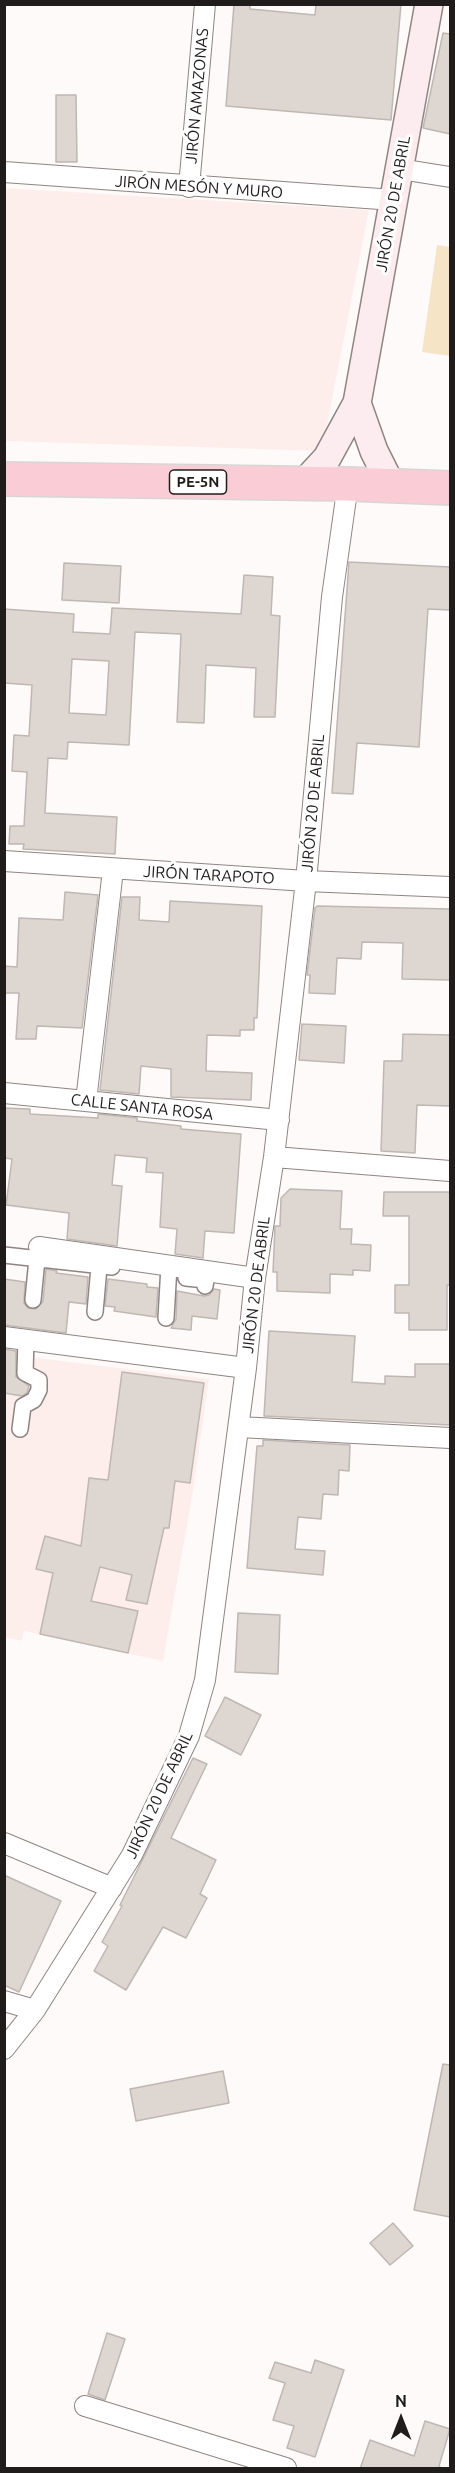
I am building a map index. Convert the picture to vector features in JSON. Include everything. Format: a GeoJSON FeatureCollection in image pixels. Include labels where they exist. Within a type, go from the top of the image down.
{"type":"FeatureCollection","features":[{"type":"Feature","properties":{"kind":"highway","name":"PE-5N"},"geometry":{"type":"LineString","coordinates":[[4,479],[304,483],[450,488]]}},
{"type":"Feature","properties":{"kind":"main road","name":"JIRÓN 20 DE ABRIL"},"geometry":{"type":"LineString","coordinates":[[357,403],[429,4]]}},
{"type":"Feature","properties":{"kind":"main road"},"geometry":{"type":"LineString","coordinates":[[304,483],[327,458],[357,403]]}},
{"type":"Feature","properties":{"kind":"main road"},"geometry":{"type":"LineString","coordinates":[[357,403],[374,451],[391,485]]}},
{"type":"Feature","properties":{"kind":"street","name":"JIRÓN AMAZONAS"},"geometry":{"type":"LineString","coordinates":[[189,187],[204,4]]}},
{"type":"Feature","properties":{"kind":"street"},"geometry":{"type":"LineString","coordinates":[[400,169],[450,177]]}},
{"type":"Feature","properties":{"kind":"street","name":"JIRÓN MESÓN Y MURO"},"geometry":{"type":"LineString","coordinates":[[4,172],[394,200]]}},
{"type":"Feature","properties":{"kind":"street","name":"JIRÓN 20 DE ABRIL"},"geometry":{"type":"LineString","coordinates":[[9,2044],[35,2010],[132,1856],[189,1736],[205,1680],[239,1427],[255,1278],[279,1120],[306,881],[332,597],[348,484]]}},
{"type":"Feature","properties":{"kind":"street","name":"JIRÓN TARAPOTO"},"geometry":{"type":"LineString","coordinates":[[4,861],[113,870],[450,887]]}},
{"type":"Feature","properties":{"kind":"street"},"geometry":{"type":"LineString","coordinates":[[86,1101],[113,870]]}},
{"type":"Feature","properties":{"kind":"street","name":"CALLE SANTA ROSA"},"geometry":{"type":"LineString","coordinates":[[4,1093],[279,1120]]}},
{"type":"Feature","properties":{"kind":"street"},"geometry":{"type":"LineString","coordinates":[[274,1156],[450,1172]]}},
{"type":"Feature","properties":{"kind":"street"},"geometry":{"type":"LineString","coordinates":[[4,1255],[38,1253],[169,1271],[255,1278]]}},
{"type":"Feature","properties":{"kind":"street"},"geometry":{"type":"LineString","coordinates":[[33,1300],[38,1253]]}},
{"type":"Feature","properties":{"kind":"street"},"geometry":{"type":"LineString","coordinates":[[94,1312],[99,1261]]}},
{"type":"Feature","properties":{"kind":"street"},"geometry":{"type":"LineString","coordinates":[[169,1271],[206,1280],[205,1286]]}},
{"type":"Feature","properties":{"kind":"street"},"geometry":{"type":"LineString","coordinates":[[166,1318],[169,1271]]}},
{"type":"Feature","properties":{"kind":"street"},"geometry":{"type":"LineString","coordinates":[[4,1337],[246,1368]]}},
{"type":"Feature","properties":{"kind":"street"},"geometry":{"type":"LineString","coordinates":[[20,1429],[23,1406],[34,1400],[39,1390],[39,1380],[25,1373],[26,1339]]}},
{"type":"Feature","properties":{"kind":"street"},"geometry":{"type":"LineString","coordinates":[[239,1427],[450,1438]]}},
{"type":"Feature","properties":{"kind":"street"},"geometry":{"type":"LineString","coordinates":[[4,1843],[112,1888]]}},
{"type":"Feature","properties":{"kind":"street"},"geometry":{"type":"LineString","coordinates":[[4,2001],[35,2010]]}},
{"type":"Feature","properties":{"kind":"street"},"geometry":{"type":"LineString","coordinates":[[85,2406],[286,2469]]}},
{"type":"Feature","properties":{"kind":"shaded area"},"geometry":{"type":"Polygon","coordinates":[[[4,188],[369,210],[322,451],[5,441],[4,188]]]}},
{"type":"Feature","properties":{"kind":"shaded area"},"geometry":{"type":"Polygon","coordinates":[[[437,245],[450,247],[450,356],[422,352],[437,245]]]}},
{"type":"Feature","properties":{"kind":"shaded area"},"geometry":{"type":"Polygon","coordinates":[[[5,1354],[209,1379],[193,1491],[163,1661],[24,1631],[22,1641],[5,1637],[5,1354]]]}},
{"type":"Feature","properties":{"kind":"building"},"geometry":{"type":"Polygon","coordinates":[[[234,4],[250,4],[250,9],[315,15],[316,4],[401,4],[391,120],[226,106],[234,4]]]}},
{"type":"Feature","properties":{"kind":"building"},"geometry":{"type":"Polygon","coordinates":[[[443,33],[450,34],[450,134],[423,128],[443,33]]]}},
{"type":"Feature","properties":{"kind":"building"},"geometry":{"type":"Polygon","coordinates":[[[56,95],[76,95],[77,162],[56,162],[56,95]]]}},
{"type":"Feature","properties":{"kind":"building"},"geometry":{"type":"Polygon","coordinates":[[[349,562],[450,567],[450,610],[428,609],[419,747],[357,743],[353,794],[332,793],[349,562]]]}},
{"type":"Feature","properties":{"kind":"building"},"geometry":{"type":"Polygon","coordinates":[[[64,563],[121,566],[119,603],[62,600],[64,563]]]}},
{"type":"Feature","properties":{"kind":"building"},"geometry":{"type":"Polygon","coordinates":[[[244,575],[273,577],[271,615],[280,616],[275,717],[254,717],[256,668],[206,665],[204,723],[177,722],[181,634],[135,632],[129,745],[68,742],[67,759],[48,758],[45,813],[117,817],[115,854],[23,849],[24,844],[9,844],[10,826],[24,826],[27,772],[12,771],[14,735],[29,736],[32,685],[4,683],[4,609],[74,614],[73,632],[110,634],[112,608],[241,614],[244,575]],[[72,659],[69,713],[106,715],[109,661],[72,659]]]}},
{"type":"Feature","properties":{"kind":"building"},"geometry":{"type":"Polygon","coordinates":[[[65,892],[98,895],[82,1028],[37,1026],[36,1039],[16,1039],[19,993],[4,993],[4,966],[17,967],[19,918],[63,920],[65,892]]]}},
{"type":"Feature","properties":{"kind":"building"},"geometry":{"type":"Polygon","coordinates":[[[122,897],[140,897],[139,920],[169,922],[170,901],[262,906],[257,1018],[254,1018],[254,1030],[240,1030],[240,1036],[207,1035],[206,1071],[252,1073],[251,1100],[171,1097],[171,1069],[141,1066],[139,1094],[100,1090],[122,897]]]}},
{"type":"Feature","properties":{"kind":"building"},"geometry":{"type":"Polygon","coordinates":[[[317,906],[450,909],[450,980],[402,979],[403,943],[362,942],[361,959],[337,958],[335,994],[309,993],[310,975],[307,975],[317,906]]]}},
{"type":"Feature","properties":{"kind":"building"},"geometry":{"type":"Polygon","coordinates":[[[302,1024],[346,1026],[344,1063],[299,1060],[302,1024]]]}},
{"type":"Feature","properties":{"kind":"building"},"geometry":{"type":"Polygon","coordinates":[[[403,1034],[450,1035],[450,1106],[417,1105],[415,1153],[381,1151],[384,1061],[402,1061],[403,1034]]]}},
{"type":"Feature","properties":{"kind":"building"},"geometry":{"type":"Polygon","coordinates":[[[4,1108],[30,1109],[30,1114],[98,1118],[98,1114],[137,1118],[137,1121],[181,1126],[181,1129],[241,1134],[234,1233],[205,1231],[203,1258],[175,1254],[177,1229],[160,1227],[163,1173],[146,1172],[147,1158],[115,1155],[112,1185],[122,1186],[117,1246],[67,1239],[69,1213],[6,1205],[12,1159],[4,1158],[4,1108]]]}},
{"type":"Feature","properties":{"kind":"building"},"geometry":{"type":"Polygon","coordinates":[[[290,1189],[342,1191],[340,1229],[352,1229],[351,1244],[371,1245],[370,1271],[353,1270],[353,1275],[330,1274],[330,1293],[277,1291],[277,1272],[273,1272],[275,1226],[280,1226],[281,1198],[290,1189]]]}},
{"type":"Feature","properties":{"kind":"building"},"geometry":{"type":"Polygon","coordinates":[[[384,1192],[450,1192],[450,1285],[447,1285],[447,1330],[409,1330],[409,1313],[395,1313],[395,1285],[409,1285],[409,1216],[383,1216],[384,1192]]]}},
{"type":"Feature","properties":{"kind":"building"},"geometry":{"type":"Polygon","coordinates":[[[46,1269],[57,1271],[56,1273],[88,1277],[86,1304],[69,1302],[66,1333],[4,1325],[4,1279],[25,1282],[24,1303],[28,1308],[36,1309],[43,1301],[46,1269]]]}},
{"type":"Feature","properties":{"kind":"building"},"geometry":{"type":"Polygon","coordinates":[[[108,1279],[147,1284],[147,1287],[158,1288],[156,1317],[114,1311],[115,1307],[105,1306],[108,1279]]]}},
{"type":"Feature","properties":{"kind":"building"},"geometry":{"type":"Polygon","coordinates":[[[214,1289],[220,1290],[217,1319],[192,1316],[191,1330],[171,1328],[176,1319],[177,1291],[204,1296],[209,1295],[214,1289]]]}},
{"type":"Feature","properties":{"kind":"building"},"geometry":{"type":"Polygon","coordinates":[[[269,1331],[355,1336],[352,1382],[385,1384],[385,1376],[415,1377],[415,1364],[450,1364],[450,1425],[264,1416],[269,1331]]]}},
{"type":"Feature","properties":{"kind":"building"},"geometry":{"type":"Polygon","coordinates":[[[4,1349],[16,1351],[16,1377],[29,1386],[27,1393],[22,1396],[4,1393],[4,1349]]]}},
{"type":"Feature","properties":{"kind":"building"},"geometry":{"type":"Polygon","coordinates":[[[122,1372],[204,1383],[190,1483],[175,1481],[169,1528],[164,1528],[147,1604],[126,1600],[132,1575],[100,1567],[91,1601],[138,1611],[128,1653],[40,1634],[53,1573],[36,1569],[45,1536],[81,1546],[89,1478],[108,1480],[122,1372]]]}},
{"type":"Feature","properties":{"kind":"building"},"geometry":{"type":"Polygon","coordinates":[[[263,1440],[350,1445],[349,1471],[339,1470],[338,1495],[323,1494],[321,1519],[298,1517],[295,1549],[325,1551],[323,1575],[247,1568],[257,1446],[263,1446],[263,1440]]]}},
{"type":"Feature","properties":{"kind":"building"},"geometry":{"type":"Polygon","coordinates":[[[238,1613],[280,1615],[278,1674],[235,1672],[238,1613]]]}},
{"type":"Feature","properties":{"kind":"building"},"geometry":{"type":"Polygon","coordinates":[[[225,1697],[261,1715],[241,1755],[205,1736],[225,1697]]]}},
{"type":"Feature","properties":{"kind":"building"},"geometry":{"type":"Polygon","coordinates":[[[193,1758],[207,1764],[171,1838],[216,1860],[200,1894],[207,1898],[186,1938],[163,1927],[126,1990],[94,1971],[108,1946],[102,1942],[122,1906],[120,1905],[193,1758]]]}},
{"type":"Feature","properties":{"kind":"building"},"geometry":{"type":"Polygon","coordinates":[[[4,1875],[61,1901],[19,1992],[4,1985],[4,1875]]]}},
{"type":"Feature","properties":{"kind":"building"},"geometry":{"type":"Polygon","coordinates":[[[443,2064],[450,2065],[450,2217],[414,2210],[443,2064]]]}},
{"type":"Feature","properties":{"kind":"building"},"geometry":{"type":"Polygon","coordinates":[[[223,2071],[229,2103],[136,2121],[130,2089],[223,2071]]]}},
{"type":"Feature","properties":{"kind":"building"},"geometry":{"type":"Polygon","coordinates":[[[393,2223],[413,2246],[390,2265],[370,2243],[393,2223]]]}},
{"type":"Feature","properties":{"kind":"building"},"geometry":{"type":"Polygon","coordinates":[[[107,2333],[125,2339],[105,2400],[88,2394],[107,2333]]]}},
{"type":"Feature","properties":{"kind":"building"},"geometry":{"type":"Polygon","coordinates":[[[315,2360],[344,2370],[315,2457],[287,2448],[294,2426],[273,2420],[285,2383],[269,2378],[275,2362],[311,2373],[315,2360]]]}},
{"type":"Feature","properties":{"kind":"building"},"geometry":{"type":"Polygon","coordinates":[[[425,2421],[450,2429],[439,2466],[442,2469],[360,2469],[370,2440],[414,2456],[425,2421]]]}}]}
